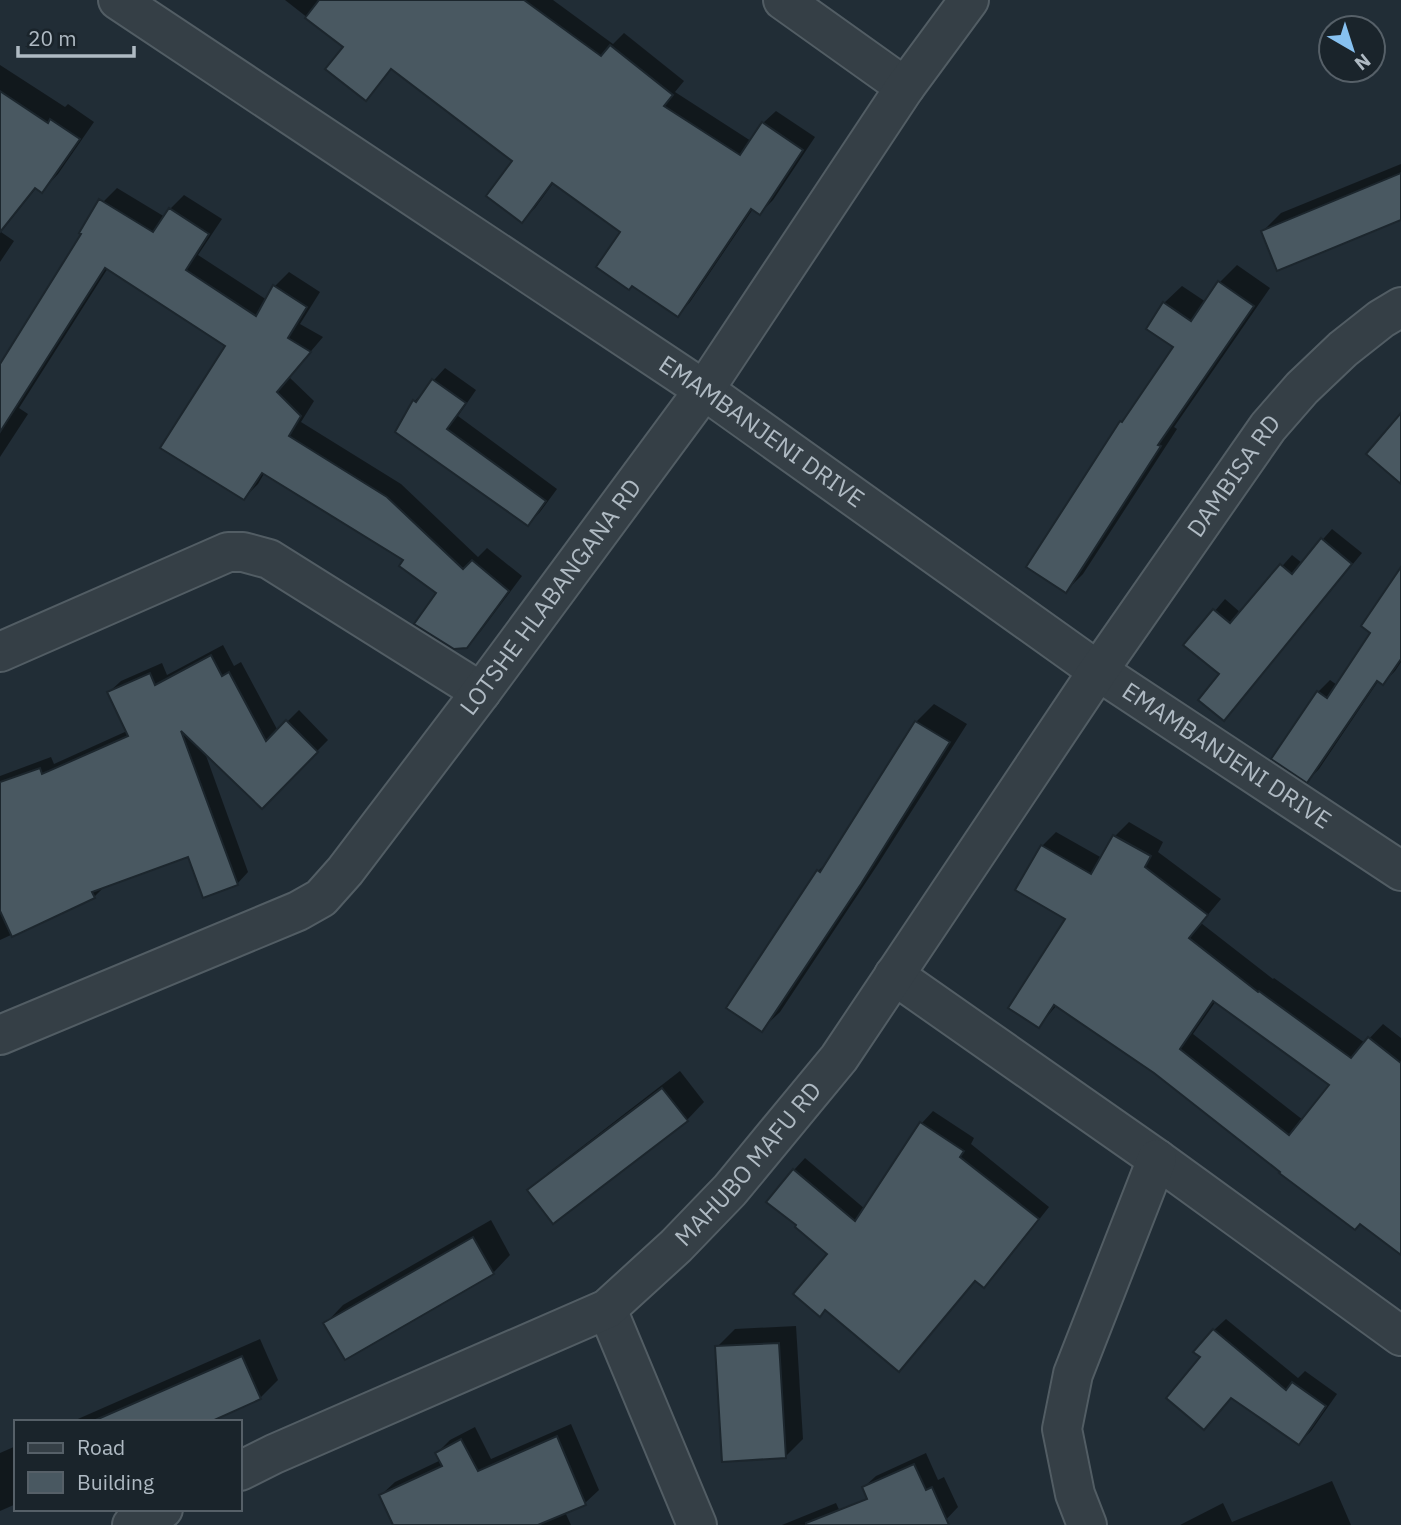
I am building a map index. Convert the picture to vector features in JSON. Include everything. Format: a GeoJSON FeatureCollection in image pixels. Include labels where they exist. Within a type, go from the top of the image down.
{"type":"FeatureCollection","features":[{"type":"Feature","properties":{"kind":"street","name":"EMAMBANJENI DRIVE"},"geometry":{"type":"LineString","coordinates":[[118,0],[704,390],[1098,671],[1399,866]]}},
{"type":"Feature","properties":{"kind":"street"},"geometry":{"type":"LineString","coordinates":[[783,0],[905,87]]}},
{"type":"Feature","properties":{"kind":"street","name":"LOTSHE HLABANGANA RD"},"geometry":{"type":"LineString","coordinates":[[0,1035],[299,911],[321,898],[345,871],[481,692],[704,390],[905,87],[969,0]]}},
{"type":"Feature","properties":{"kind":"street","name":"DAMBISA RD"},"geometry":{"type":"LineString","coordinates":[[1098,671],[1268,428],[1302,388],[1343,349],[1401,307]]}},
{"type":"Feature","properties":{"kind":"street"},"geometry":{"type":"LineString","coordinates":[[0,652],[228,552],[243,552],[269,559],[481,692]]}},
{"type":"Feature","properties":{"kind":"street","name":"MAHUBO MAFU RD"},"geometry":{"type":"LineString","coordinates":[[242,1470],[607,1309],[676,1246],[730,1189],[839,1058],[1098,671]]}},
{"type":"Feature","properties":{"kind":"street"},"geometry":{"type":"LineString","coordinates":[[894,975],[1157,1159],[1401,1336]]}},
{"type":"Feature","properties":{"kind":"street"},"geometry":{"type":"LineString","coordinates":[[1087,1525],[1075,1494],[1062,1429],[1066,1407],[1073,1374],[1157,1159]]}},
{"type":"Feature","properties":{"kind":"street"},"geometry":{"type":"LineString","coordinates":[[607,1309],[697,1525]]}},
{"type":"Feature","properties":{"kind":"street"},"geometry":{"type":"LineString","coordinates":[[132,1525],[159,1511]]}},
{"type":"Feature","properties":{"kind":"building"},"geometry":{"type":"Polygon","coordinates":[[[319,0],[524,0],[601,56],[610,45],[673,95],[664,106],[740,155],[762,122],[803,150],[760,215],[751,209],[678,317],[632,286],[629,290],[596,267],[620,232],[552,183],[522,223],[486,196],[512,161],[391,69],[366,101],[325,69],[343,47],[305,18],[319,0]]]}},
{"type":"Feature","properties":{"kind":"building"},"geometry":{"type":"Polygon","coordinates":[[[0,91],[48,123],[50,119],[80,139],[42,193],[35,188],[0,232],[0,91]]]}},
{"type":"Feature","properties":{"kind":"building"},"geometry":{"type":"Polygon","coordinates":[[[1401,173],[1401,220],[1277,271],[1261,231],[1401,173]]]}},
{"type":"Feature","properties":{"kind":"building"},"geometry":{"type":"Polygon","coordinates":[[[99,199],[153,232],[169,208],[209,234],[186,270],[256,316],[273,285],[307,307],[288,338],[311,352],[277,392],[301,416],[289,436],[387,497],[463,569],[472,560],[509,591],[467,648],[454,649],[414,624],[436,593],[399,566],[403,560],[262,473],[244,500],[160,448],[225,346],[105,268],[0,432],[0,364],[81,234],[79,233],[99,199]]]}},
{"type":"Feature","properties":{"kind":"building"},"geometry":{"type":"Polygon","coordinates":[[[1218,281],[1254,306],[1158,445],[1161,446],[1066,593],[1026,567],[1120,421],[1122,422],[1173,347],[1146,329],[1163,302],[1191,321],[1218,281]]]}},
{"type":"Feature","properties":{"kind":"building"},"geometry":{"type":"Polygon","coordinates":[[[432,379],[466,403],[447,429],[546,501],[528,526],[395,432],[413,400],[416,402],[432,379]]]}},
{"type":"Feature","properties":{"kind":"building"},"geometry":{"type":"Polygon","coordinates":[[[1401,413],[1401,484],[1366,454],[1401,413]]]}},
{"type":"Feature","properties":{"kind":"building"},"geometry":{"type":"Polygon","coordinates":[[[1321,538],[1352,564],[1224,721],[1198,700],[1219,674],[1183,645],[1213,609],[1230,623],[1280,564],[1292,574],[1321,538]]]}},
{"type":"Feature","properties":{"kind":"building"},"geometry":{"type":"Polygon","coordinates":[[[1401,567],[1401,659],[1383,685],[1377,681],[1307,783],[1271,759],[1317,691],[1327,698],[1370,633],[1361,626],[1401,567]]]}},
{"type":"Feature","properties":{"kind":"building"},"geometry":{"type":"Polygon","coordinates":[[[211,655],[222,676],[229,672],[266,741],[286,720],[318,752],[262,809],[181,731],[238,885],[203,898],[188,857],[92,892],[95,898],[12,937],[0,911],[0,782],[40,768],[42,774],[128,736],[107,692],[150,673],[155,685],[211,655]]]}},
{"type":"Feature","properties":{"kind":"building"},"geometry":{"type":"Polygon","coordinates":[[[915,721],[950,742],[861,884],[762,1032],[726,1008],[817,870],[820,872],[915,721]]]}},
{"type":"Feature","properties":{"kind":"building"},"geometry":{"type":"Polygon","coordinates":[[[1113,835],[1151,856],[1145,867],[1208,915],[1189,938],[1258,992],[1351,1058],[1368,1037],[1401,1063],[1401,1255],[1360,1224],[1355,1230],[1154,1073],[1054,1005],[1039,1028],[1008,1008],[1065,919],[1015,890],[1041,845],[1091,874],[1113,835]],[[1213,1001],[1180,1049],[1289,1135],[1329,1085],[1213,1001]]]}},
{"type":"Feature","properties":{"kind":"building"},"geometry":{"type":"Polygon","coordinates":[[[662,1088],[688,1121],[553,1224],[527,1190],[662,1088]]]}},
{"type":"Feature","properties":{"kind":"building"},"geometry":{"type":"Polygon","coordinates":[[[920,1122],[964,1151],[960,1157],[1039,1219],[984,1288],[975,1281],[899,1372],[825,1310],[820,1317],[793,1294],[827,1254],[766,1202],[793,1169],[855,1221],[920,1122]]]}},
{"type":"Feature","properties":{"kind":"building"},"geometry":{"type":"Polygon","coordinates":[[[473,1237],[494,1274],[345,1360],[323,1323],[473,1237]]]}},
{"type":"Feature","properties":{"kind":"building"},"geometry":{"type":"Polygon","coordinates":[[[1213,1329],[1286,1390],[1292,1382],[1326,1406],[1299,1445],[1231,1398],[1204,1430],[1166,1398],[1200,1357],[1193,1352],[1213,1329]]]}},
{"type":"Feature","properties":{"kind":"building"},"geometry":{"type":"Polygon","coordinates":[[[779,1343],[786,1458],[722,1462],[715,1346],[779,1343]]]}},
{"type":"Feature","properties":{"kind":"building"},"geometry":{"type":"Polygon","coordinates":[[[242,1356],[261,1399],[214,1420],[96,1420],[242,1356]]]}},
{"type":"Feature","properties":{"kind":"building"},"geometry":{"type":"Polygon","coordinates":[[[557,1436],[586,1505],[538,1525],[393,1525],[379,1495],[442,1466],[435,1453],[461,1439],[478,1471],[557,1436]]]}},
{"type":"Feature","properties":{"kind":"building"},"geometry":{"type":"Polygon","coordinates":[[[914,1464],[926,1490],[932,1487],[949,1525],[806,1525],[867,1499],[862,1487],[914,1464]]]}}]}
